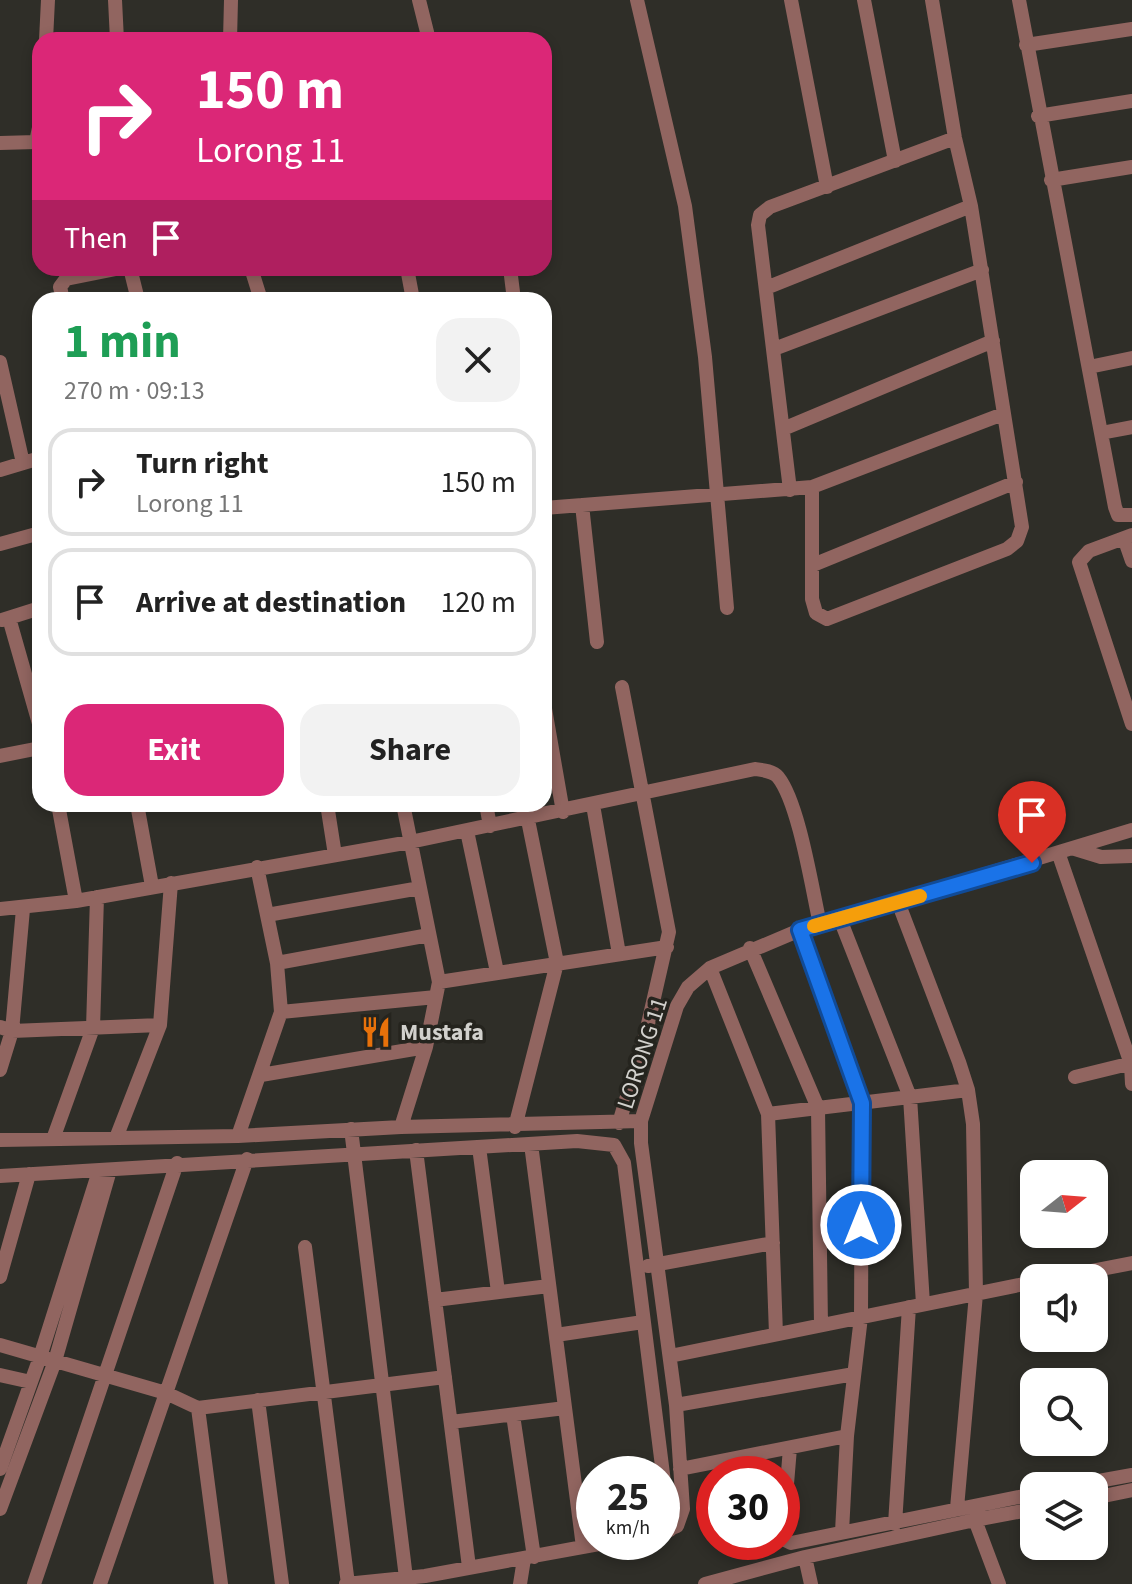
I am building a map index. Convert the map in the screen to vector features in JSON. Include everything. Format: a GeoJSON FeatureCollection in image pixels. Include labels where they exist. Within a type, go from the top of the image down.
{"type":"FeatureCollection","features":[{"type":"Feature","properties":{"kind":"street"},"geometry":{"type":"LineString","coordinates":[[46,32],[48,0]]}},
{"type":"Feature","properties":{"kind":"street"},"geometry":{"type":"LineString","coordinates":[[115,0],[117,32]]}},
{"type":"Feature","properties":{"kind":"street"},"geometry":{"type":"LineString","coordinates":[[230,32],[231,0]]}},
{"type":"Feature","properties":{"kind":"street"},"geometry":{"type":"LineString","coordinates":[[419,0],[427,32]]}},
{"type":"Feature","properties":{"kind":"street"},"geometry":{"type":"LineString","coordinates":[[637,0],[685,206],[705,357],[727,608]]}},
{"type":"Feature","properties":{"kind":"street"},"geometry":{"type":"LineString","coordinates":[[791,0],[827,187]]}},
{"type":"Feature","properties":{"kind":"street"},"geometry":{"type":"LineString","coordinates":[[864,0],[895,161]]}},
{"type":"Feature","properties":{"kind":"street"},"geometry":{"type":"LineString","coordinates":[[812,487],[813,608],[827,619],[1007,549],[1017,541],[1022,527],[982,270],[955,138],[932,0]]}},
{"type":"Feature","properties":{"kind":"street"},"geometry":{"type":"LineString","coordinates":[[1019,0],[1038,116],[1115,507],[1118,515],[1132,515]]}},
{"type":"Feature","properties":{"kind":"street"},"geometry":{"type":"LineString","coordinates":[[1026,45],[1132,29]]}},
{"type":"Feature","properties":{"kind":"street"},"geometry":{"type":"LineString","coordinates":[[1038,116],[1132,101]]}},
{"type":"Feature","properties":{"kind":"street"},"geometry":{"type":"LineString","coordinates":[[790,490],[758,225],[760,215],[770,207],[955,138]]}},
{"type":"Feature","properties":{"kind":"street"},"geometry":{"type":"LineString","coordinates":[[0,143],[32,142]]}},
{"type":"Feature","properties":{"kind":"street"},"geometry":{"type":"LineString","coordinates":[[1051,180],[1132,167]]}},
{"type":"Feature","properties":{"kind":"street"},"geometry":{"type":"LineString","coordinates":[[766,288],[971,206]]}},
{"type":"Feature","properties":{"kind":"street"},"geometry":{"type":"LineString","coordinates":[[774,349],[982,270]]}},
{"type":"Feature","properties":{"kind":"street"},"geometry":{"type":"LineString","coordinates":[[61,292],[60,287],[66,279],[81,276]]}},
{"type":"Feature","properties":{"kind":"street"},"geometry":{"type":"LineString","coordinates":[[783,429],[993,341]]}},
{"type":"Feature","properties":{"kind":"street"},"geometry":{"type":"LineString","coordinates":[[1089,367],[1132,358]]}},
{"type":"Feature","properties":{"kind":"street"},"geometry":{"type":"LineString","coordinates":[[0,362],[23,463]]}},
{"type":"Feature","properties":{"kind":"street"},"geometry":{"type":"LineString","coordinates":[[552,507],[812,487],[1003,414]]}},
{"type":"Feature","properties":{"kind":"street"},"geometry":{"type":"LineString","coordinates":[[1101,433],[1132,427]]}},
{"type":"Feature","properties":{"kind":"street"},"geometry":{"type":"LineString","coordinates":[[0,470],[32,460]]}},
{"type":"Feature","properties":{"kind":"street"},"geometry":{"type":"LineString","coordinates":[[813,565],[1016,482]]}},
{"type":"Feature","properties":{"kind":"street"},"geometry":{"type":"LineString","coordinates":[[582,505],[597,642]]}},
{"type":"Feature","properties":{"kind":"street"},"geometry":{"type":"LineString","coordinates":[[0,544],[32,535]]}},
{"type":"Feature","properties":{"kind":"street"},"geometry":{"type":"LineString","coordinates":[[1132,561],[1128,536],[1089,551],[1079,562],[1132,724]]}},
{"type":"Feature","properties":{"kind":"street"},"geometry":{"type":"LineString","coordinates":[[32,610],[4,619],[32,689]]}},
{"type":"Feature","properties":{"kind":"street"},"geometry":{"type":"LineString","coordinates":[[619,1123],[667,947],[668,917],[622,687]]}},
{"type":"Feature","properties":{"kind":"street"},"geometry":{"type":"LineString","coordinates":[[552,749],[563,812]]}},
{"type":"Feature","properties":{"kind":"street"},"geometry":{"type":"LineString","coordinates":[[0,756],[32,750]]}},
{"type":"Feature","properties":{"kind":"street"},"geometry":{"type":"LineString","coordinates":[[0,909],[23,909],[76,901],[410,842],[528,820],[755,769],[771,772],[779,778],[791,807],[820,924]]}},
{"type":"Feature","properties":{"kind":"street"},"geometry":{"type":"LineString","coordinates":[[593,805],[619,954]]}},
{"type":"Feature","properties":{"kind":"street"},"geometry":{"type":"LineString","coordinates":[[59,812],[76,901]]}},
{"type":"Feature","properties":{"kind":"street"},"geometry":{"type":"LineString","coordinates":[[138,812],[152,886]]}},
{"type":"Feature","properties":{"kind":"street"},"geometry":{"type":"LineString","coordinates":[[328,812],[335,855]]}},
{"type":"Feature","properties":{"kind":"street"},"geometry":{"type":"LineString","coordinates":[[401,1127],[426,1047],[438,989],[404,812]]}},
{"type":"Feature","properties":{"kind":"street"},"geometry":{"type":"LineString","coordinates":[[487,812],[490,826]]}},
{"type":"Feature","properties":{"kind":"street"},"geometry":{"type":"LineString","coordinates":[[515,1127],[557,963],[528,820]]}},
{"type":"Feature","properties":{"kind":"street","name":"LORONG 11"},"geometry":{"type":"LineString","coordinates":[[679,1456],[676,1405],[641,1143],[641,1121],[677,1006],[688,987],[710,968],[750,948],[800,930],[1059,855],[1132,830]]}},
{"type":"Feature","properties":{"kind":"street"},"geometry":{"type":"LineString","coordinates":[[467,831],[497,972]]}},
{"type":"Feature","properties":{"kind":"street"},"geometry":{"type":"LineString","coordinates":[[1075,849],[1101,857],[1132,856]]}},
{"type":"Feature","properties":{"kind":"street"},"geometry":{"type":"LineString","coordinates":[[1059,855],[1132,1064],[1132,1084]]}},
{"type":"Feature","properties":{"kind":"street"},"geometry":{"type":"LineString","coordinates":[[238,1136],[281,1012],[277,963],[257,867]]}},
{"type":"Feature","properties":{"kind":"street"},"geometry":{"type":"LineString","coordinates":[[116,1138],[160,1025],[171,883]]}},
{"type":"Feature","properties":{"kind":"street"},"geometry":{"type":"LineString","coordinates":[[267,915],[420,888]]}},
{"type":"Feature","properties":{"kind":"street"},"geometry":{"type":"LineString","coordinates":[[53,1139],[93,1028],[97,897]]}},
{"type":"Feature","properties":{"kind":"street"},"geometry":{"type":"LineString","coordinates":[[898,902],[968,1090],[973,1124],[976,1294],[957,1508]]}},
{"type":"Feature","properties":{"kind":"street"},"geometry":{"type":"LineString","coordinates":[[0,1070],[23,909]]}},
{"type":"Feature","properties":{"kind":"street"},"geometry":{"type":"LineString","coordinates":[[840,919],[910,1097],[916,1306],[895,1524]]}},
{"type":"Feature","properties":{"kind":"street"},"geometry":{"type":"LineString","coordinates":[[800,930],[862,1103],[861,1317],[847,1436],[842,1532]]}},
{"type":"Feature","properties":{"kind":"street"},"geometry":{"type":"LineString","coordinates":[[277,963],[429,935]]}},
{"type":"Feature","properties":{"kind":"street"},"geometry":{"type":"LineString","coordinates":[[281,1012],[438,989],[497,972],[667,947]]}},
{"type":"Feature","properties":{"kind":"street"},"geometry":{"type":"LineString","coordinates":[[750,948],[818,1108],[821,1325]]}},
{"type":"Feature","properties":{"kind":"street"},"geometry":{"type":"LineString","coordinates":[[710,968],[768,1114],[776,1334]]}},
{"type":"Feature","properties":{"kind":"street"},"geometry":{"type":"LineString","coordinates":[[6,1029],[160,1025]]}},
{"type":"Feature","properties":{"kind":"street"},"geometry":{"type":"LineString","coordinates":[[261,1075],[426,1047]]}},
{"type":"Feature","properties":{"kind":"street"},"geometry":{"type":"LineString","coordinates":[[1075,1077],[1132,1064]]}},
{"type":"Feature","properties":{"kind":"street"},"geometry":{"type":"LineString","coordinates":[[768,1114],[968,1090]]}},
{"type":"Feature","properties":{"kind":"street"},"geometry":{"type":"LineString","coordinates":[[0,1140],[238,1136],[401,1127],[515,1127],[641,1121]]}},
{"type":"Feature","properties":{"kind":"street"},"geometry":{"type":"LineString","coordinates":[[351,1129],[406,1578]]}},
{"type":"Feature","properties":{"kind":"street"},"geometry":{"type":"LineString","coordinates":[[0,1176],[352,1153],[595,1141],[614,1145],[621,1153],[658,1456]]}},
{"type":"Feature","properties":{"kind":"street"},"geometry":{"type":"LineString","coordinates":[[531,1144],[576,1493]]}},
{"type":"Feature","properties":{"kind":"street"},"geometry":{"type":"LineString","coordinates":[[479,1147],[498,1292]]}},
{"type":"Feature","properties":{"kind":"street"},"geometry":{"type":"LineString","coordinates":[[416,1150],[469,1567]]}},
{"type":"Feature","properties":{"kind":"street"},"geometry":{"type":"LineString","coordinates":[[100,1584],[247,1159]]}},
{"type":"Feature","properties":{"kind":"street"},"geometry":{"type":"LineString","coordinates":[[34,1584],[177,1163]]}},
{"type":"Feature","properties":{"kind":"street"},"geometry":{"type":"LineString","coordinates":[[0,1509],[104,1171]]}},
{"type":"Feature","properties":{"kind":"street"},"geometry":{"type":"LineString","coordinates":[[0,1277],[29,1174]]}},
{"type":"Feature","properties":{"kind":"street"},"geometry":{"type":"LineString","coordinates":[[636,1269],[773,1243]]}},
{"type":"Feature","properties":{"kind":"street"},"geometry":{"type":"LineString","coordinates":[[305,1247],[347,1584],[406,1578],[425,1580],[469,1567],[576,1548]]}},
{"type":"Feature","properties":{"kind":"street"},"geometry":{"type":"LineString","coordinates":[[1108,1268],[1132,1263]]}},
{"type":"Feature","properties":{"kind":"street"},"geometry":{"type":"LineString","coordinates":[[670,1356],[1020,1285]]}},
{"type":"Feature","properties":{"kind":"street"},"geometry":{"type":"LineString","coordinates":[[435,1300],[549,1286]]}},
{"type":"Feature","properties":{"kind":"street"},"geometry":{"type":"LineString","coordinates":[[556,1335],[643,1322]]}},
{"type":"Feature","properties":{"kind":"street"},"geometry":{"type":"LineString","coordinates":[[0,1345],[166,1393],[198,1408],[445,1377]]}},
{"type":"Feature","properties":{"kind":"street"},"geometry":{"type":"LineString","coordinates":[[0,1469],[7,1426],[31,1382],[48,1359]]}},
{"type":"Feature","properties":{"kind":"street"},"geometry":{"type":"LineString","coordinates":[[676,1405],[854,1374]]}},
{"type":"Feature","properties":{"kind":"street"},"geometry":{"type":"LineString","coordinates":[[0,1375],[31,1382]]}},
{"type":"Feature","properties":{"kind":"street"},"geometry":{"type":"LineString","coordinates":[[258,1400],[282,1584]]}},
{"type":"Feature","properties":{"kind":"street"},"geometry":{"type":"LineString","coordinates":[[198,1408],[221,1584]]}},
{"type":"Feature","properties":{"kind":"street"},"geometry":{"type":"LineString","coordinates":[[451,1422],[565,1408]]}},
{"type":"Feature","properties":{"kind":"street"},"geometry":{"type":"LineString","coordinates":[[513,1415],[529,1558],[520,1584]]}},
{"type":"Feature","properties":{"kind":"street"},"geometry":{"type":"LineString","coordinates":[[680,1469],[847,1436]]}},
{"type":"Feature","properties":{"kind":"street"},"geometry":{"type":"LineString","coordinates":[[790,1448],[785,1540],[791,1543],[1020,1497]]}},
{"type":"Feature","properties":{"kind":"street","name":"LORONG 11"},"geometry":{"type":"LineString","coordinates":[[680,1469],[683,1509],[680,1520]]}},
{"type":"Feature","properties":{"kind":"street"},"geometry":{"type":"LineString","coordinates":[[1108,1479],[1132,1475]]}},
{"type":"Feature","properties":{"kind":"street"},"geometry":{"type":"LineString","coordinates":[[1108,1495],[1132,1490]]}},
{"type":"Feature","properties":{"kind":"street"},"geometry":{"type":"LineString","coordinates":[[705,1584],[805,1557],[1020,1512]]}},
{"type":"Feature","properties":{"kind":"street"},"geometry":{"type":"LineString","coordinates":[[975,1520],[999,1584]]}},
{"type":"Feature","properties":{"kind":"street"},"geometry":{"type":"LineString","coordinates":[[805,1557],[811,1584]]}},
{"type":"Feature","properties":{"kind":"slow traffic"},"geometry":{"type":"LineString","coordinates":[[814,926],[920,896]]}},
{"type":"Feature","properties":{"kind":"place","name":"Mustafa"},"geometry":{"type":"Point","coordinates":[376,1032]}},
{"type":"Feature","properties":{"kind":"route"},"geometry":{"type":"LineString","coordinates":[[861,1225],[862,1103],[800,930],[1032,863]]}}]}
